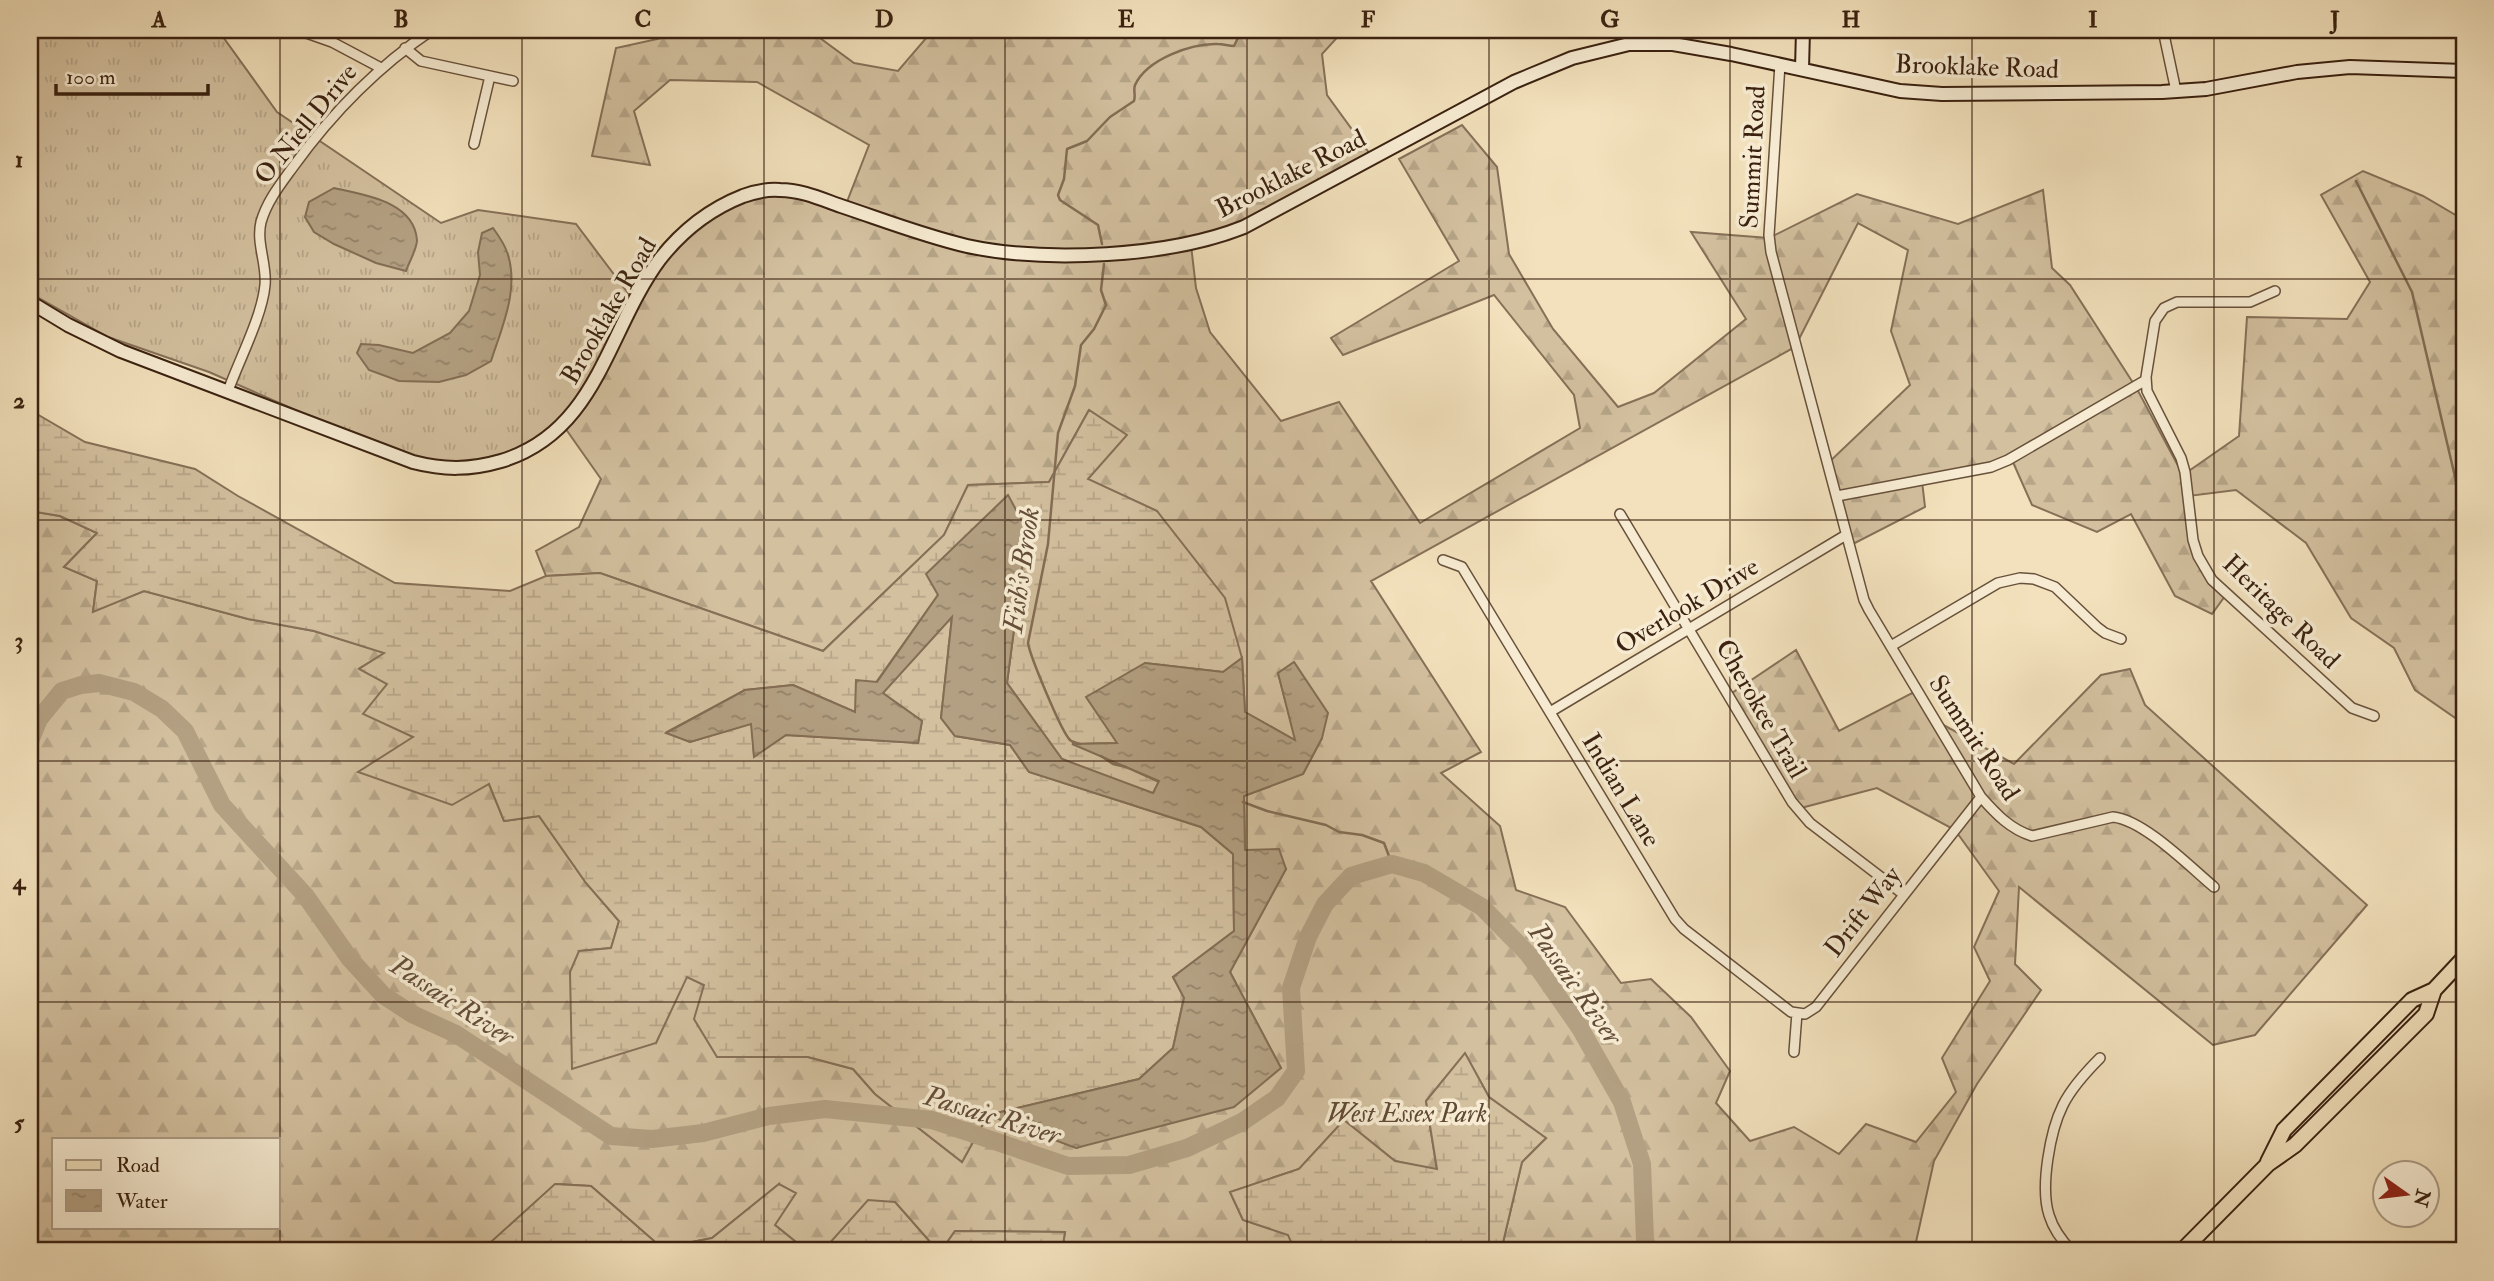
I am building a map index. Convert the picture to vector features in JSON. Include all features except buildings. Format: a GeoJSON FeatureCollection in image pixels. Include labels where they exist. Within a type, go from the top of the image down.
{"type":"FeatureCollection","features":[{"type":"Feature","properties":{"kind":"main road"},"geometry":{"type":"LineString","coordinates":[[2182,1251],[2268,1164],[2295,1145],[2426,1014],[2434,990],[2464,958]]}},
{"type":"Feature","properties":{"kind":"main road"},"geometry":{"type":"LineString","coordinates":[[2199,1251],[2206,1226]]}},
{"type":"Feature","properties":{"kind":"street"},"geometry":{"type":"LineString","coordinates":[[298,30],[332,42],[381,68]]}},
{"type":"Feature","properties":{"kind":"street","name":"O Niell Drive"},"geometry":{"type":"LineString","coordinates":[[228,391],[264,293],[265,270],[260,238],[265,211],[272,196],[318,135],[360,87],[405,48],[432,30]]}},
{"type":"Feature","properties":{"kind":"street"},"geometry":{"type":"LineString","coordinates":[[1802,30],[1802,69]]}},
{"type":"Feature","properties":{"kind":"street"},"geometry":{"type":"LineString","coordinates":[[2163,30],[2176,91]]}},
{"type":"Feature","properties":{"kind":"street","name":"Brooklake Road"},"geometry":{"type":"LineString","coordinates":[[30,302],[68,325],[121,351],[413,462],[456,469],[505,460],[532,448],[568,420],[591,388],[644,285],[671,245],[702,217],[746,195],[764,191],[796,192],[964,245],[1012,253],[1078,255],[1200,242],[1244,227],[1514,82],[1572,58],[1611,47],[1653,43],[1719,52],[1915,93],[2176,91],[2214,88],[2329,68],[2350,67],[2464,72]]}},
{"type":"Feature","properties":{"kind":"street"},"geometry":{"type":"LineString","coordinates":[[405,48],[421,61],[513,81]]}},
{"type":"Feature","properties":{"kind":"street","name":"Summit Road"},"geometry":{"type":"LineString","coordinates":[[1780,64],[1769,235],[1771,252],[1864,600],[1981,797],[2003,821],[2032,836],[2113,817],[2133,822],[2214,887]]}},
{"type":"Feature","properties":{"kind":"street"},"geometry":{"type":"LineString","coordinates":[[474,144],[490,76]]}},
{"type":"Feature","properties":{"kind":"street","name":"Heritage Road"},"geometry":{"type":"LineString","coordinates":[[2275,291],[2250,302],[2177,302],[2164,308],[2155,321],[2146,380],[2151,402],[2181,458],[2193,540],[2198,556],[2212,580],[2352,708],[2374,716]]}},
{"type":"Feature","properties":{"kind":"street"},"geometry":{"type":"LineString","coordinates":[[1837,496],[1991,467],[2008,460],[2146,380]]}},
{"type":"Feature","properties":{"kind":"street","name":"Cherokee Trail"},"geometry":{"type":"LineString","coordinates":[[1620,514],[1801,813],[1810,823],[1903,894]]}},
{"type":"Feature","properties":{"kind":"street","name":"Overlook Drive"},"geometry":{"type":"LineString","coordinates":[[1550,712],[1846,535]]}},
{"type":"Feature","properties":{"kind":"street","name":"Indian Lane"},"geometry":{"type":"LineString","coordinates":[[1443,560],[1462,566],[1675,919],[1780,1005],[1797,1013]]}},
{"type":"Feature","properties":{"kind":"street"},"geometry":{"type":"LineString","coordinates":[[1891,646],[1998,583],[2020,578],[2034,579],[2055,587],[2097,627],[2121,639]]}},
{"type":"Feature","properties":{"kind":"street","name":"Drift Way"},"geometry":{"type":"LineString","coordinates":[[1797,1013],[1805,1014],[1816,1007],[1981,797]]}},
{"type":"Feature","properties":{"kind":"street"},"geometry":{"type":"LineString","coordinates":[[1794,1052],[1797,1013]]}},
{"type":"Feature","properties":{"kind":"street"},"geometry":{"type":"LineString","coordinates":[[2072,1251],[2063,1242],[2049,1214],[2046,1181],[2050,1142],[2063,1105],[2082,1076],[2100,1058]]}},
{"type":"Feature","properties":{"kind":"green space"},"geometry":{"type":"Polygon","coordinates":[[[30,30],[218,30],[277,112],[441,223],[478,210],[576,224],[634,301],[563,425],[490,466],[421,465],[209,372],[108,337],[30,293],[30,30]]]}},
{"type":"Feature","properties":{"kind":"green space","name":"West Essex Park"},"geometry":{"type":"Polygon","coordinates":[[[698,30],[809,30],[854,63],[898,71],[933,30],[1344,30],[1322,54],[1327,95],[1372,157],[1245,227],[1191,245],[1196,288],[1210,332],[1281,421],[1339,402],[1420,523],[1580,428],[1574,395],[1494,295],[1343,355],[1331,338],[1459,261],[1399,159],[1462,125],[1497,167],[1509,254],[1553,329],[1618,407],[1654,393],[1746,319],[1691,232],[1769,238],[1857,194],[1958,224],[2043,190],[2052,268],[2070,285],[2137,389],[2183,475],[2239,436],[2247,317],[2347,319],[2370,282],[2321,195],[2363,171],[2423,196],[2464,220],[2464,724],[2415,690],[2394,648],[2351,618],[2306,543],[2236,490],[2188,496],[2199,560],[2225,596],[2212,614],[2175,596],[2131,514],[2097,532],[2032,505],[2012,460],[1922,481],[1925,507],[1849,546],[1826,465],[1910,385],[1891,331],[1908,250],[1858,223],[1795,347],[1371,581],[1481,752],[1441,773],[1500,826],[1516,890],[1565,907],[1621,983],[1651,979],[1691,1017],[1730,1071],[1716,1103],[1750,1141],[1794,1127],[1839,1154],[1866,1124],[1916,1142],[1956,1092],[1942,1058],[1990,981],[1974,947],[1999,891],[1955,830],[1877,788],[1797,809],[1729,695],[1796,650],[1839,731],[1914,692],[1929,717],[2014,764],[2101,675],[2130,669],[2145,705],[2367,905],[2255,1035],[2213,1045],[2019,887],[2015,964],[2041,990],[1977,1084],[1934,1161],[1914,1251],[1504,1251],[1502,1247],[1522,1162],[1546,1138],[1489,1097],[1465,1054],[1426,1101],[1437,1170],[1395,1161],[1344,1120],[1299,1169],[1230,1192],[1243,1220],[1289,1235],[1295,1251],[1062,1251],[1065,1232],[955,1231],[941,1251],[938,1251],[895,1202],[828,1245],[796,1242],[775,1225],[779,1184],[712,1238],[662,1248],[591,1186],[556,1184],[481,1251],[30,1251],[30,554],[33,555],[30,547],[30,511],[60,516],[97,533],[64,567],[97,581],[93,611],[144,591],[248,619],[314,631],[385,653],[360,668],[388,684],[414,737],[359,772],[489,784],[504,821],[539,816],[586,883],[619,921],[611,948],[579,951],[656,1043],[686,976],[704,985],[717,1057],[808,1057],[853,1069],[875,1094],[962,1162],[988,1115],[1077,1148],[1281,1068],[1230,972],[1286,869],[1245,850],[1244,796],[1303,774],[1322,738],[1278,673],[1296,741],[1245,712],[1242,658],[1157,511],[1087,479],[1089,410],[1049,482],[968,485],[944,535],[823,651],[600,573],[546,576],[536,551],[579,527],[601,479],[563,425],[634,301],[682,234],[739,199],[776,191],[843,212],[869,145],[757,82],[670,80],[634,111],[650,165],[592,156],[616,48],[698,30]]]}},
{"type":"Feature","properties":{"kind":"green space"},"geometry":{"type":"Polygon","coordinates":[[[30,410],[85,442],[195,469],[238,496],[395,583],[510,591],[546,576],[600,573],[823,651],[944,535],[968,485],[1049,482],[1089,410],[1127,435],[1088,479],[1157,511],[1225,598],[1242,658],[1223,672],[1145,663],[1117,743],[1075,744],[1159,782],[1153,794],[1062,759],[1007,683],[1027,530],[938,595],[855,712],[793,685],[745,690],[667,732],[690,742],[752,723],[754,756],[786,735],[918,743],[922,721],[882,693],[952,616],[941,718],[955,736],[1010,745],[1029,772],[1201,827],[1233,854],[1234,931],[1173,977],[1184,997],[1173,1048],[1139,1079],[988,1115],[962,1162],[875,1094],[853,1069],[808,1057],[717,1057],[694,1019],[704,985],[687,977],[656,1043],[572,1069],[570,972],[579,951],[611,948],[619,921],[586,883],[539,816],[504,821],[489,784],[452,805],[358,772],[413,737],[363,714],[387,684],[359,669],[384,653],[314,631],[248,619],[144,591],[93,612],[97,581],[64,567],[97,533],[60,516],[30,511],[30,410]]]}},
{"type":"Feature","properties":{"kind":"green space"},"geometry":{"type":"Polygon","coordinates":[[[1465,1053],[1489,1097],[1546,1138],[1522,1162],[1502,1247],[1504,1251],[1295,1251],[1288,1235],[1243,1220],[1230,1192],[1299,1169],[1344,1120],[1395,1161],[1437,1169],[1426,1101],[1465,1053]]]}},
{"type":"Feature","properties":{"kind":"green space"},"geometry":{"type":"Polygon","coordinates":[[[555,1184],[591,1186],[662,1248],[712,1238],[779,1184],[796,1193],[775,1225],[796,1242],[828,1245],[868,1200],[895,1202],[938,1251],[481,1251],[555,1184]]]}},
{"type":"Feature","properties":{"kind":"green space"},"geometry":{"type":"Polygon","coordinates":[[[955,1231],[1065,1232],[1062,1251],[941,1251],[955,1231]]]}},
{"type":"Feature","properties":{"kind":"water"},"geometry":{"type":"Polygon","coordinates":[[[334,188],[373,197],[397,208],[407,216],[414,227],[417,240],[406,271],[376,263],[314,232],[305,217],[309,202],[334,188]]]}},
{"type":"Feature","properties":{"kind":"water"},"geometry":{"type":"Polygon","coordinates":[[[493,228],[507,252],[512,279],[508,307],[491,361],[466,375],[439,382],[399,381],[369,370],[357,353],[361,344],[413,353],[450,333],[469,311],[480,275],[478,252],[482,233],[493,228]]]}},
{"type":"Feature","properties":{"kind":"water"},"geometry":{"type":"Polygon","coordinates":[[[1008,495],[1027,530],[1007,683],[1062,759],[1153,793],[1159,781],[1072,744],[1117,743],[1086,697],[1145,663],[1223,672],[1242,658],[1245,712],[1295,740],[1278,673],[1294,662],[1328,713],[1322,738],[1303,774],[1244,796],[1245,850],[1279,849],[1286,869],[1230,972],[1281,1068],[1234,1107],[1076,1148],[988,1115],[1139,1079],[1173,1048],[1184,998],[1173,977],[1234,931],[1233,854],[1201,827],[1029,772],[1010,745],[955,736],[941,718],[952,617],[883,693],[922,721],[918,743],[786,735],[754,757],[751,724],[690,742],[666,733],[745,690],[793,685],[855,712],[856,680],[877,682],[938,595],[926,574],[1008,495]]]}},
{"type":"Feature","properties":{"kind":"waterway","name":"Fish's Brook"},"geometry":{"type":"LineString","coordinates":[[1102,244],[1098,225],[1060,200],[1058,195],[1064,179],[1067,149],[1087,141],[1110,117],[1134,101],[1135,85],[1149,67],[1171,54],[1196,46],[1234,46],[1242,30]]}},
{"type":"Feature","properties":{"kind":"waterway"},"geometry":{"type":"LineString","coordinates":[[2356,181],[2412,292],[2464,510]]}},
{"type":"Feature","properties":{"kind":"waterway","name":"Fish's Brook"},"geometry":{"type":"LineString","coordinates":[[1080,744],[1070,740],[1060,723],[1028,643],[1048,544],[1058,433],[1075,386],[1081,345],[1094,329],[1106,305],[1101,290],[1104,264]]}},
{"type":"Feature","properties":{"kind":"waterway","name":"Passaic River"},"geometry":{"type":"LineString","coordinates":[[30,741],[39,719],[62,691],[81,685],[99,683],[134,692],[162,709],[185,731],[222,805],[305,895],[350,959],[383,995],[412,1014],[456,1034],[611,1136],[652,1139],[703,1133],[769,1116],[825,1109],[932,1120],[1068,1166],[1129,1165],[1187,1148],[1242,1122],[1277,1098],[1296,1071],[1291,988],[1308,937],[1325,904],[1351,876],[1392,864],[1424,873],[1482,907],[1529,955],[1580,1028],[1622,1102],[1642,1164],[1645,1240],[1649,1251]]}},
{"type":"Feature","properties":{"kind":"waterway","name":"Fish's Brook"},"geometry":{"type":"LineString","coordinates":[[1101,756],[1113,764],[1126,767]]}},
{"type":"Feature","properties":{"kind":"waterway","name":"Fish's Brook"},"geometry":{"type":"LineString","coordinates":[[1243,802],[1384,843],[1392,864]]}}]}
